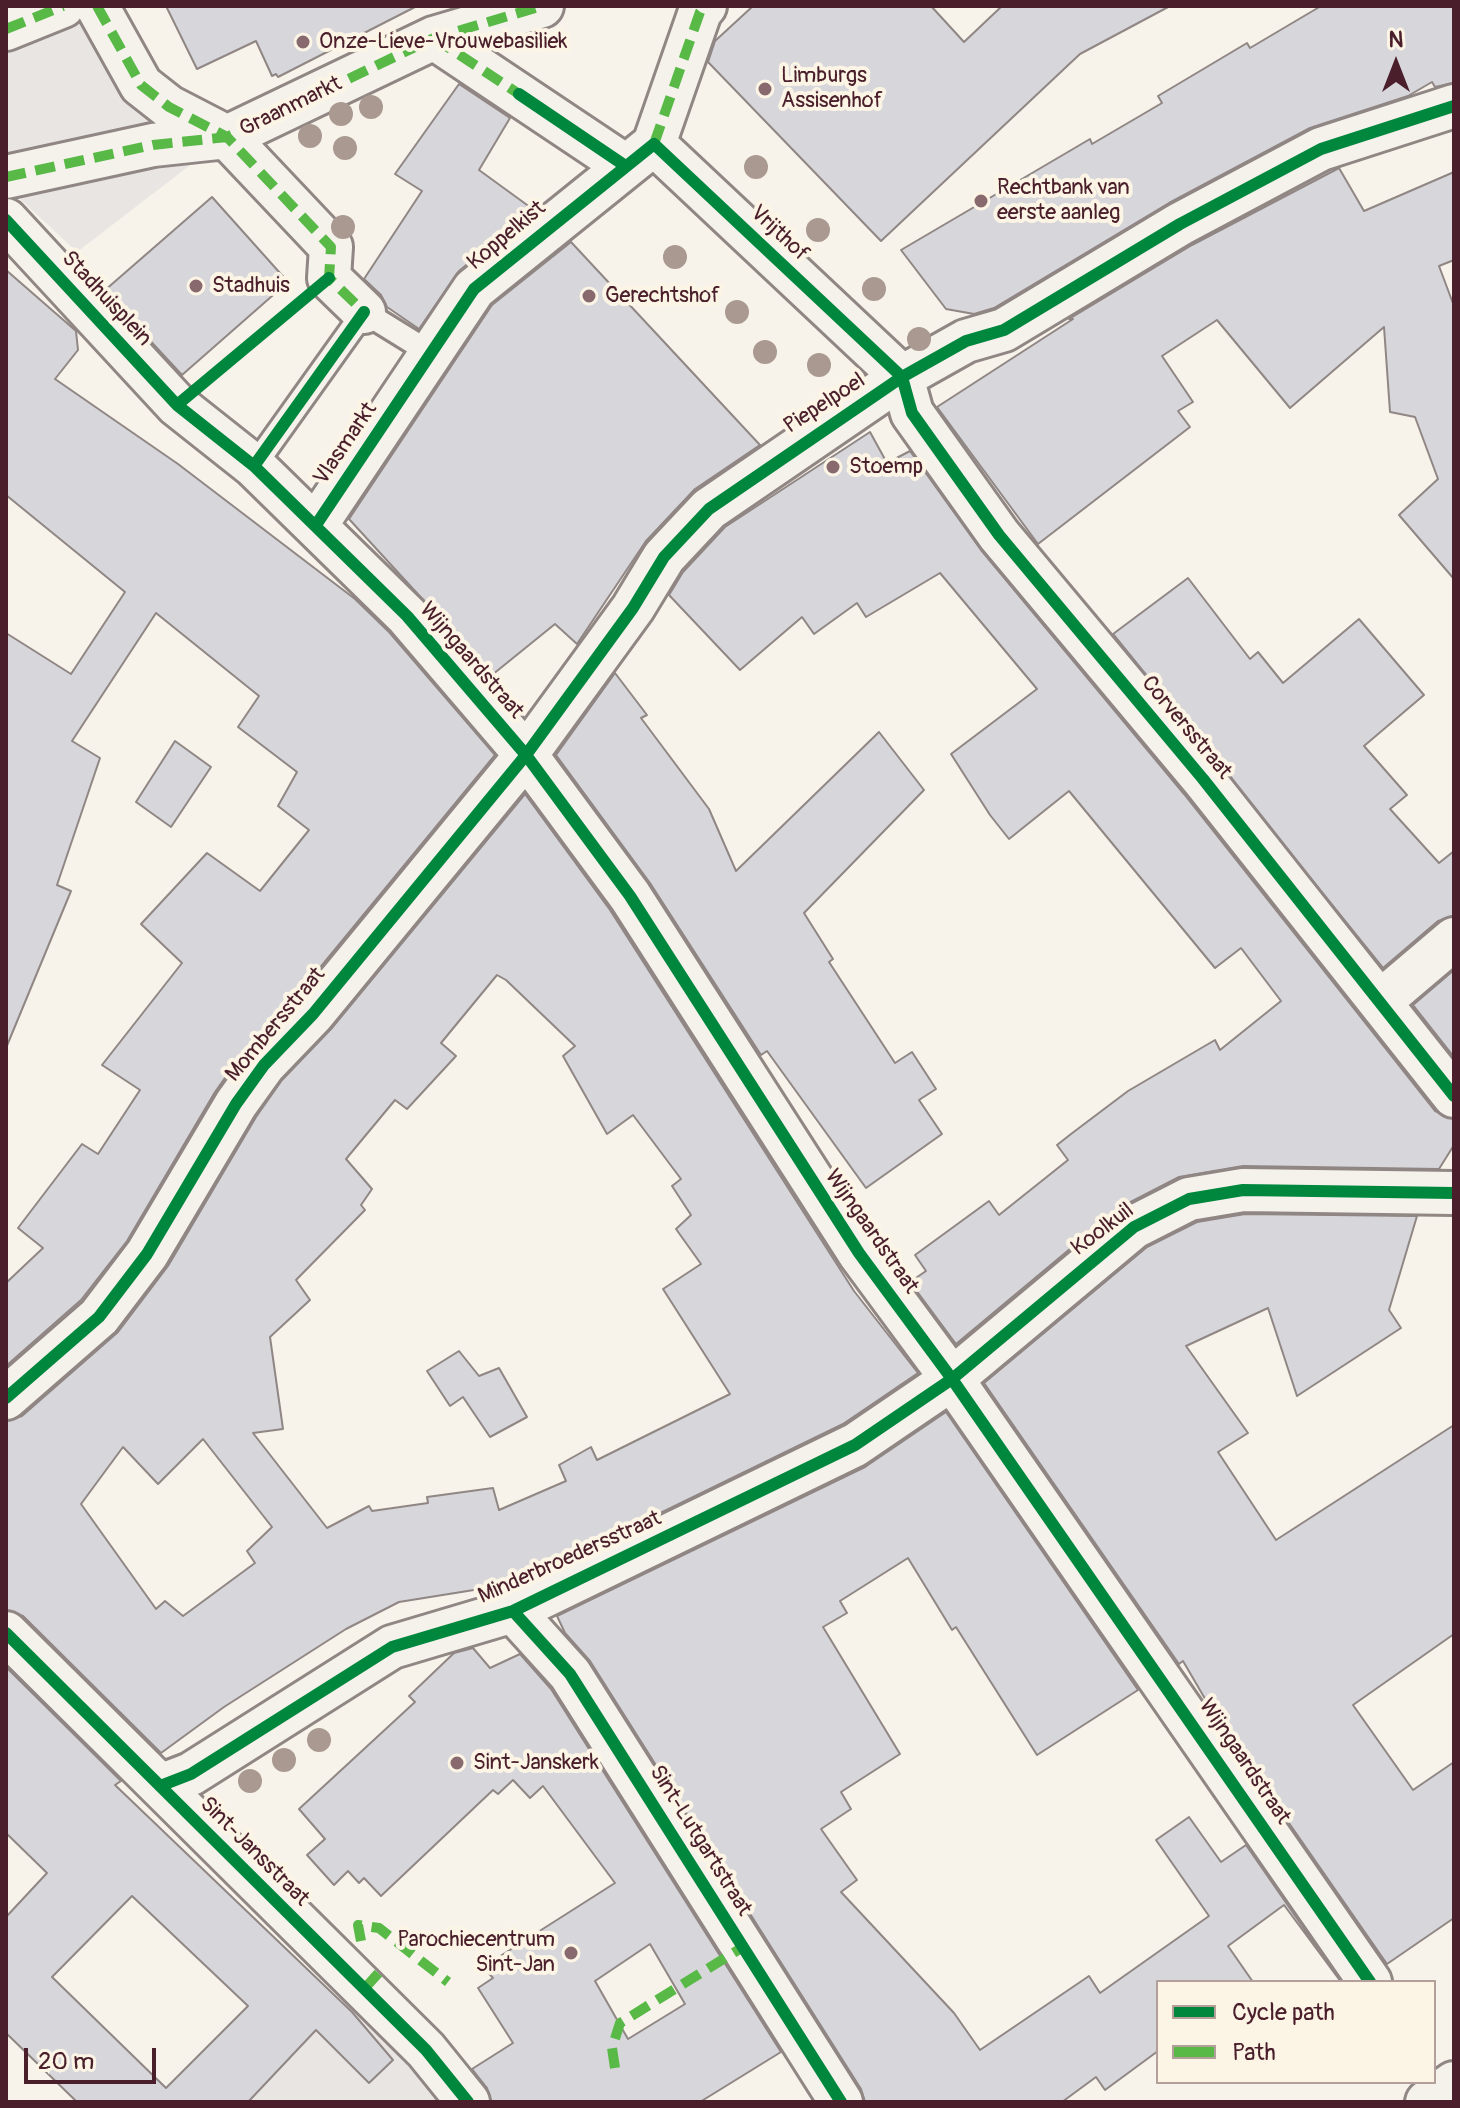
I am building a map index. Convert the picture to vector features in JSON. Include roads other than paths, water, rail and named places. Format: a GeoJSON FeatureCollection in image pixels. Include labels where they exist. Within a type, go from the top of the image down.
{"type":"FeatureCollection","features":[{"type":"Feature","properties":{"kind":"street"},"geometry":{"type":"LineString","coordinates":[[6,29],[63,6]]}},
{"type":"Feature","properties":{"kind":"street"},"geometry":{"type":"LineString","coordinates":[[97,6],[141,85],[169,107],[227,137]]}},
{"type":"Feature","properties":{"kind":"street","name":"Graanmarkt"},"geometry":{"type":"LineString","coordinates":[[364,312],[329,278],[331,247],[227,137],[434,38],[542,6]]}},
{"type":"Feature","properties":{"kind":"street"},"geometry":{"type":"LineString","coordinates":[[434,38],[519,94],[639,154],[705,6]]}},
{"type":"Feature","properties":{"kind":"street","name":"Piepelpoel"},"geometry":{"type":"LineString","coordinates":[[526,755],[633,608],[664,557],[709,509],[902,377],[966,341],[1004,330],[1180,224],[1321,149],[1454,106]]}},
{"type":"Feature","properties":{"kind":"street"},"geometry":{"type":"LineString","coordinates":[[6,177],[153,145],[227,137]]}},
{"type":"Feature","properties":{"kind":"street","name":"Koppelkist"},"geometry":{"type":"LineString","coordinates":[[432,354],[474,289],[639,154]]}},
{"type":"Feature","properties":{"kind":"street","name":"Vrijthof"},"geometry":{"type":"LineString","coordinates":[[639,154],[902,377]]}},
{"type":"Feature","properties":{"kind":"street","name":"Stadhuisplein"},"geometry":{"type":"LineString","coordinates":[[6,220],[177,405]]}},
{"type":"Feature","properties":{"kind":"street","name":"Vlasmarkt"},"geometry":{"type":"LineString","coordinates":[[177,405],[254,466],[316,525],[432,354]]}},
{"type":"Feature","properties":{"kind":"street","name":"Corversstraat"},"geometry":{"type":"LineString","coordinates":[[902,377],[912,413],[999,535],[1381,1001],[1454,1096]]}},
{"type":"Feature","properties":{"kind":"street","name":"Wijngaardstraat"},"geometry":{"type":"LineString","coordinates":[[316,525],[407,616],[526,755],[630,896],[859,1253],[952,1379],[1369,1980]]}},
{"type":"Feature","properties":{"kind":"street","name":"Mombersstraat"},"geometry":{"type":"LineString","coordinates":[[6,1398],[99,1317],[147,1254],[236,1104],[264,1065],[313,1014],[526,755]]}},
{"type":"Feature","properties":{"kind":"street"},"geometry":{"type":"LineString","coordinates":[[1381,1001],[1454,939]]}},
{"type":"Feature","properties":{"kind":"street","name":"Koolkuil"},"geometry":{"type":"LineString","coordinates":[[952,1379],[1134,1227],[1189,1199],[1243,1190],[1454,1193]]}},
{"type":"Feature","properties":{"kind":"street","name":"Minderbroedersstraat"},"geometry":{"type":"LineString","coordinates":[[160,1786],[191,1774],[392,1647],[513,1611],[855,1445],[952,1379]]}},
{"type":"Feature","properties":{"kind":"street","name":"Sint-Lutgartstraat"},"geometry":{"type":"LineString","coordinates":[[513,1611],[570,1674],[841,2102]]}},
{"type":"Feature","properties":{"kind":"street","name":"Sint-Jansstraat"},"geometry":{"type":"LineString","coordinates":[[6,1633],[426,2050],[468,2102]]}},
{"type":"Feature","properties":{"kind":"lane"},"geometry":{"type":"LineString","coordinates":[[254,466],[364,312],[432,354]]}},
{"type":"Feature","properties":{"kind":"place","name":"Onze-Lieve-Vrouwebasiliek"},"geometry":{"type":"Point","coordinates":[303,42]}},
{"type":"Feature","properties":{"kind":"place","name":"Limburgs Assisenhof"},"geometry":{"type":"Point","coordinates":[765,89]}},
{"type":"Feature","properties":{"kind":"place","name":"Rechtbank van eerste aanleg"},"geometry":{"type":"Point","coordinates":[981,201]}},
{"type":"Feature","properties":{"kind":"place","name":"Stadhuis"},"geometry":{"type":"Point","coordinates":[196,286]}},
{"type":"Feature","properties":{"kind":"place","name":"Gerechtshof"},"geometry":{"type":"Point","coordinates":[589,296]}},
{"type":"Feature","properties":{"kind":"place","name":"Stoemp"},"geometry":{"type":"Point","coordinates":[833,467]}},
{"type":"Feature","properties":{"kind":"place","name":"Sint-Janskerk"},"geometry":{"type":"Point","coordinates":[457,1763]}},
{"type":"Feature","properties":{"kind":"place","name":"Parochiecentrum Sint-Jan"},"geometry":{"type":"Point","coordinates":[571,1953]}}]}
